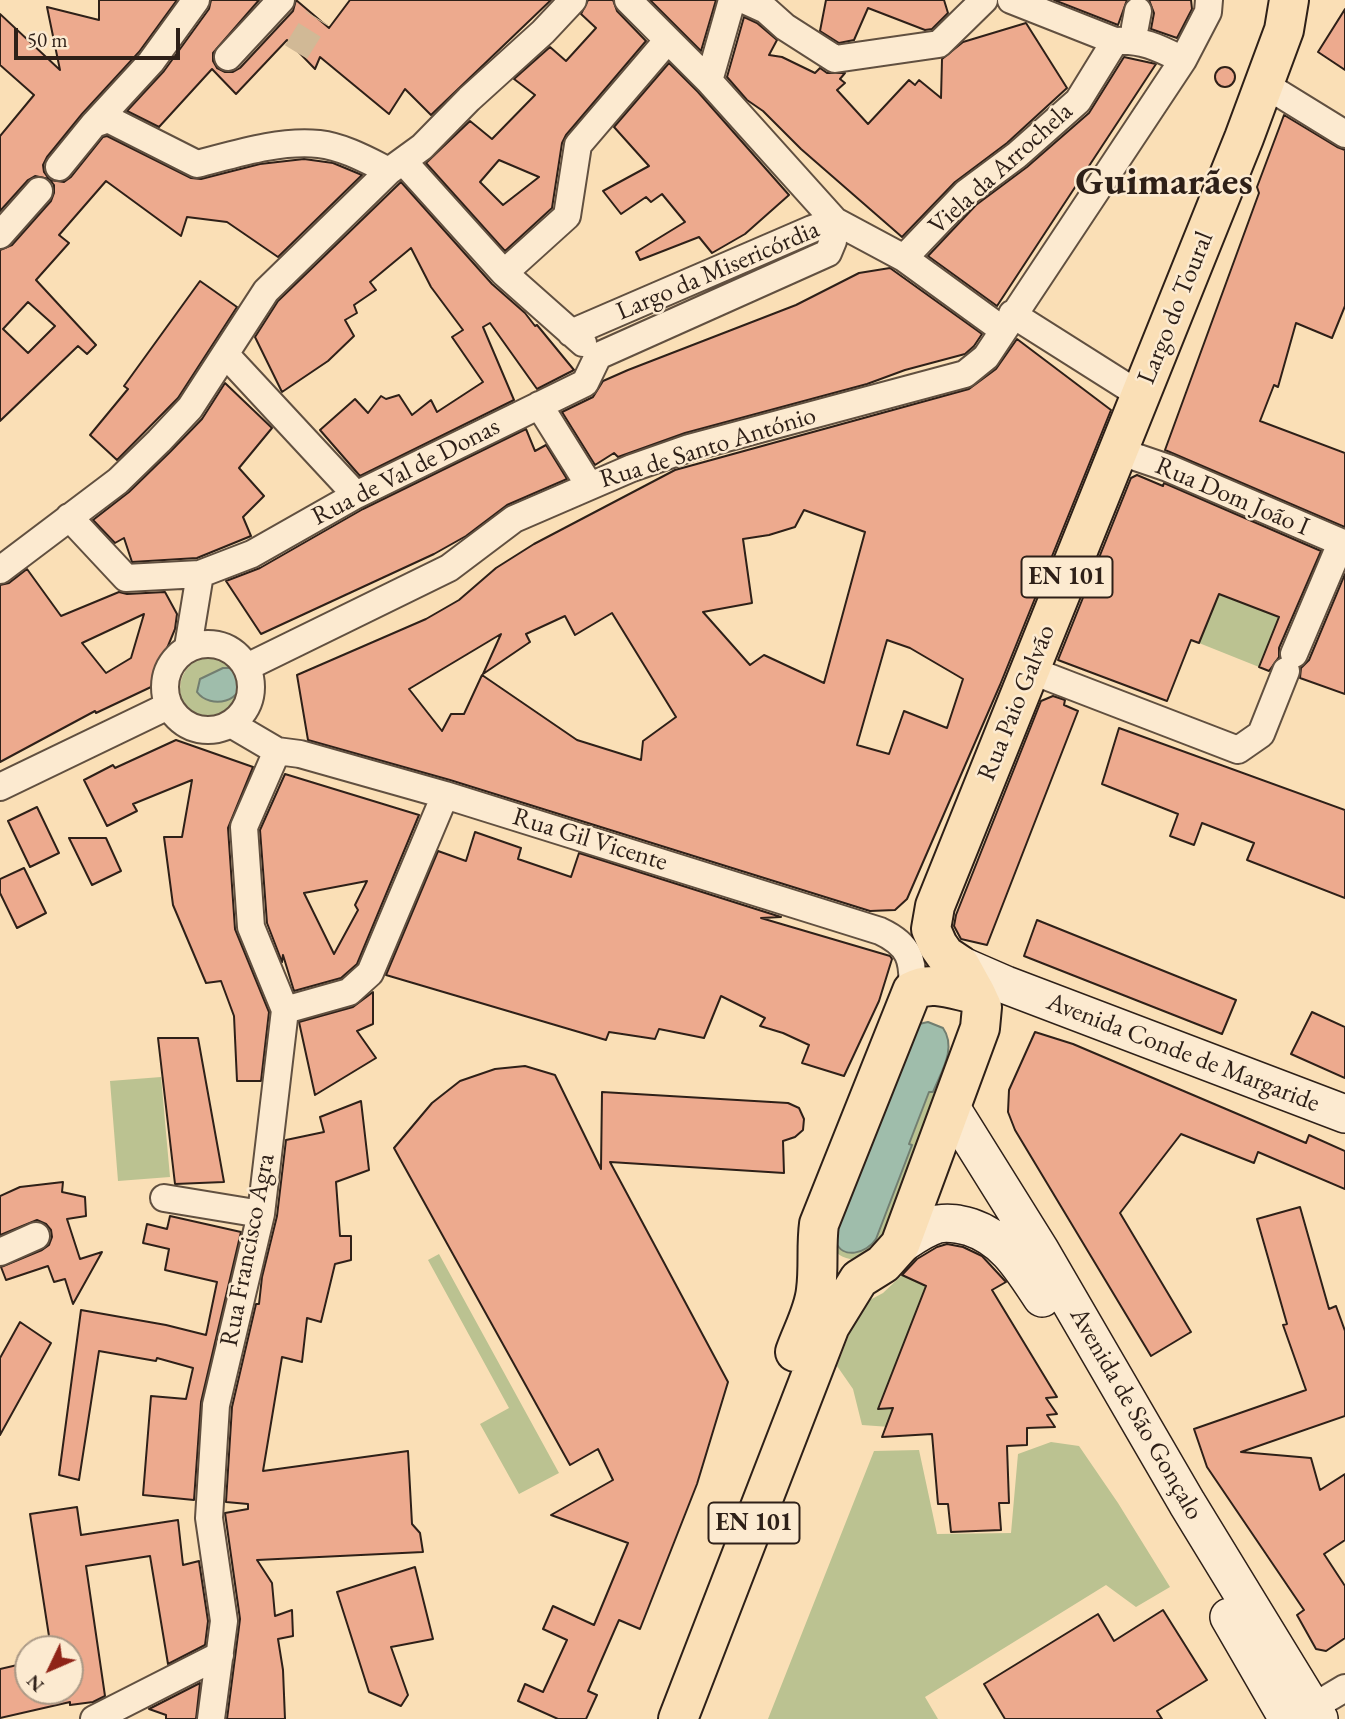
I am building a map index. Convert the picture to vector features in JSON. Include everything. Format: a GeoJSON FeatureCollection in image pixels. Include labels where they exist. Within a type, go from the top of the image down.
{"type":"FeatureCollection","features":[{"type":"Feature","properties":{"kind":"main road","name":"EN 101"},"geometry":{"type":"LineString","coordinates":[[1264,84],[1284,30],[1289,0]]}},
{"type":"Feature","properties":{"kind":"main road","name":"Largo do Toural"},"geometry":{"type":"LineString","coordinates":[[1140,395],[1264,84]]}},
{"type":"Feature","properties":{"kind":"main road","name":"Rua Paio Galvão"},"geometry":{"type":"LineString","coordinates":[[968,979],[938,945],[931,929],[935,906],[1140,395]]}},
{"type":"Feature","properties":{"kind":"main road","name":"EN 101"},"geometry":{"type":"LineString","coordinates":[[678,1719],[830,1326],[859,1279],[883,1264],[900,1245],[980,1028],[982,1007],[968,979]]}},
{"type":"Feature","properties":{"kind":"main road"},"geometry":{"type":"LineString","coordinates":[[912,991],[920,987],[968,979]]}},
{"type":"Feature","properties":{"kind":"main road","name":"EN 101"},"geometry":{"type":"LineString","coordinates":[[651,1719],[808,1317],[816,1293],[819,1253],[816,1240],[819,1224],[912,991]]}},
{"type":"Feature","properties":{"kind":"main road"},"geometry":{"type":"LineString","coordinates":[[819,1253],[845,1277],[859,1279]]}},
{"type":"Feature","properties":{"kind":"street"},"geometry":{"type":"LineString","coordinates":[[59,167],[151,62],[196,0]]}},
{"type":"Feature","properties":{"kind":"street"},"geometry":{"type":"LineString","coordinates":[[228,57],[281,0]]}},
{"type":"Feature","properties":{"kind":"street"},"geometry":{"type":"LineString","coordinates":[[0,570],[118,481],[159,441],[190,408],[266,291],[543,32],[573,0]]}},
{"type":"Feature","properties":{"kind":"street","name":"Largo do Toural"},"geometry":{"type":"LineString","coordinates":[[628,0],[709,81],[835,221],[904,258],[1004,320],[1140,395]]}},
{"type":"Feature","properties":{"kind":"street"},"geometry":{"type":"LineString","coordinates":[[709,81],[732,0]]}},
{"type":"Feature","properties":{"kind":"street"},"geometry":{"type":"LineString","coordinates":[[744,0],[766,10],[785,27],[835,59],[939,44],[984,0]]}},
{"type":"Feature","properties":{"kind":"street"},"geometry":{"type":"LineString","coordinates":[[1011,0],[1130,30],[1183,60]]}},
{"type":"Feature","properties":{"kind":"street"},"geometry":{"type":"LineString","coordinates":[[1004,320],[1183,60],[1208,12],[1209,0]]}},
{"type":"Feature","properties":{"kind":"street","name":"Viela da Arrochela"},"geometry":{"type":"LineString","coordinates":[[904,258],[966,193],[1017,155],[1078,102],[1130,30]]}},
{"type":"Feature","properties":{"kind":"street"},"geometry":{"type":"LineString","coordinates":[[504,273],[567,216],[578,145],[667,41]]}},
{"type":"Feature","properties":{"kind":"street"},"geometry":{"type":"LineString","coordinates":[[1264,84],[1345,134]]}},
{"type":"Feature","properties":{"kind":"street"},"geometry":{"type":"LineString","coordinates":[[101,122],[197,164],[247,151],[287,145],[319,144],[350,152],[405,160],[504,273],[598,356]]}},
{"type":"Feature","properties":{"kind":"street"},"geometry":{"type":"LineString","coordinates":[[0,234],[39,191]]}},
{"type":"Feature","properties":{"kind":"street","name":"Largo da Misericórdia"},"geometry":{"type":"LineString","coordinates":[[571,333],[835,221],[833,241],[828,253],[598,356]]}},
{"type":"Feature","properties":{"kind":"street","name":"Rua de Santo António"},"geometry":{"type":"LineString","coordinates":[[247,667],[449,568],[514,519],[611,476],[689,448],[965,374],[986,357],[1004,320]]}},
{"type":"Feature","properties":{"kind":"street"},"geometry":{"type":"LineString","coordinates":[[226,355],[356,495]]}},
{"type":"Feature","properties":{"kind":"street","name":"Rua de Val de Donas"},"geometry":{"type":"LineString","coordinates":[[69,517],[126,578],[200,574],[252,554],[356,495],[585,383],[598,356]]}},
{"type":"Feature","properties":{"kind":"street"},"geometry":{"type":"LineString","coordinates":[[539,405],[584,477]]}},
{"type":"Feature","properties":{"kind":"street","name":"Rua Dom João I"},"geometry":{"type":"LineString","coordinates":[[1118,451],[1168,468],[1343,543]]}},
{"type":"Feature","properties":{"kind":"street"},"geometry":{"type":"LineString","coordinates":[[1030,670],[1238,750],[1261,734],[1343,543]]}},
{"type":"Feature","properties":{"kind":"street"},"geometry":{"type":"LineString","coordinates":[[188,647],[200,574]]}},
{"type":"Feature","properties":{"kind":"street"},"geometry":{"type":"LineString","coordinates":[[205,643],[223,645],[237,654],[247,667],[251,683],[250,699],[243,713],[231,724],[216,730],[199,730],[183,723],[168,706],[164,693],[165,675],[174,659],[188,647],[205,643]]}},
{"type":"Feature","properties":{"kind":"street"},"geometry":{"type":"LineString","coordinates":[[0,787],[168,706]]}},
{"type":"Feature","properties":{"kind":"street","name":"Rua Gil Vicente"},"geometry":{"type":"LineString","coordinates":[[231,724],[277,751],[300,754],[444,794],[880,931],[902,944],[910,957],[913,971],[912,991]]}},
{"type":"Feature","properties":{"kind":"street","name":"Rua Francisco Agra"},"geometry":{"type":"LineString","coordinates":[[212,1719],[224,1620],[209,1518],[216,1405],[261,1214],[285,1010],[251,927],[244,827],[277,751]]}},
{"type":"Feature","properties":{"kind":"street"},"geometry":{"type":"LineString","coordinates":[[285,1010],[349,992],[370,973],[444,794]]}},
{"type":"Feature","properties":{"kind":"street","name":"Avenida Conde de Margaride"},"geometry":{"type":"LineString","coordinates":[[968,979],[1021,991],[1345,1114]]}},
{"type":"Feature","properties":{"kind":"street","name":"Avenida de São Gonçalo"},"geometry":{"type":"LineString","coordinates":[[952,1109],[1040,1250],[1187,1503],[1303,1716]]}},
{"type":"Feature","properties":{"kind":"street"},"geometry":{"type":"LineString","coordinates":[[164,1198],[261,1214]]}},
{"type":"Feature","properties":{"kind":"street","name":"Avenida de São Gonçalo"},"geometry":{"type":"LineString","coordinates":[[900,1245],[938,1224],[957,1223],[983,1232],[1003,1244],[1052,1314],[1303,1716]]}},
{"type":"Feature","properties":{"kind":"street"},"geometry":{"type":"LineString","coordinates":[[0,1252],[36,1236]]}},
{"type":"Feature","properties":{"kind":"street"},"geometry":{"type":"LineString","coordinates":[[94,1719],[220,1655]]}},
{"type":"Feature","properties":{"kind":"street"},"geometry":{"type":"LineString","coordinates":[[1303,1716],[1345,1688]]}},
{"type":"Feature","properties":{"kind":"green space"},"geometry":{"type":"Polygon","coordinates":[[[1219,594],[1279,617],[1259,667],[1199,643],[1219,594]]]}},
{"type":"Feature","properties":{"kind":"green space"},"geometry":{"type":"Polygon","coordinates":[[[213,656],[236,666],[246,689],[236,712],[213,722],[190,712],[180,689],[190,666],[213,656]]]}},
{"type":"Feature","properties":{"kind":"green space"},"geometry":{"type":"Polygon","coordinates":[[[947,1057],[953,1060],[883,1242],[860,1260],[843,1257],[834,1249],[828,1220],[871,1247],[912,1146],[909,1145],[930,1091],[933,1092],[947,1057]]]}},
{"type":"Feature","properties":{"kind":"green space"},"geometry":{"type":"Polygon","coordinates":[[[161,1077],[170,1177],[118,1181],[110,1081],[161,1077]]]}},
{"type":"Feature","properties":{"kind":"green space"},"geometry":{"type":"Polygon","coordinates":[[[439,1254],[559,1473],[519,1494],[480,1424],[509,1408],[428,1260],[439,1254]]]}},
{"type":"Feature","properties":{"kind":"green space"},"geometry":{"type":"Polygon","coordinates":[[[902,1275],[926,1286],[878,1408],[893,1408],[887,1424],[890,1427],[862,1425],[853,1389],[837,1366],[857,1314],[868,1301],[883,1293],[902,1275]]]}},
{"type":"Feature","properties":{"kind":"green space"},"geometry":{"type":"Polygon","coordinates":[[[1051,1442],[1079,1446],[1170,1587],[1136,1607],[1106,1585],[925,1697],[938,1719],[768,1719],[874,1451],[919,1450],[937,1534],[1011,1533],[1018,1454],[1051,1442]]]}},
{"type":"Feature","properties":{"kind":"shaded area"},"geometry":{"type":"Polygon","coordinates":[[[223,668],[230,668],[239,676],[238,692],[226,701],[203,698],[197,692],[200,679],[223,668]]]}},
{"type":"Feature","properties":{"kind":"shaded area"},"geometry":{"type":"Polygon","coordinates":[[[928,1022],[943,1028],[947,1036],[948,1052],[943,1068],[933,1092],[929,1092],[876,1239],[861,1251],[843,1251],[835,1240],[835,1223],[919,1024],[928,1022]]]}},
{"type":"Feature","properties":{"kind":"building"},"geometry":{"type":"Polygon","coordinates":[[[99,0],[177,0],[139,52],[47,157],[43,165],[49,179],[35,176],[28,180],[0,211],[0,136],[34,95],[0,65],[0,14],[60,70],[47,7],[99,20],[99,0]]]}},
{"type":"Feature","properties":{"kind":"building"},"geometry":{"type":"Polygon","coordinates":[[[211,0],[259,0],[213,53],[217,68],[233,72],[240,68],[293,11],[296,0],[329,28],[350,0],[551,0],[431,115],[405,89],[389,114],[320,57],[315,69],[287,40],[236,94],[212,69],[159,127],[127,111],[164,71],[209,9],[211,0]]]}},
{"type":"Feature","properties":{"kind":"building"},"geometry":{"type":"Polygon","coordinates":[[[588,0],[613,0],[617,11],[646,41],[566,135],[562,143],[552,208],[505,251],[426,163],[470,121],[492,139],[535,95],[514,79],[550,47],[566,61],[596,28],[581,14],[588,0]],[[499,160],[480,182],[503,205],[539,177],[499,160]]]}},
{"type":"Feature","properties":{"kind":"building"},"geometry":{"type":"Polygon","coordinates":[[[650,0],[716,0],[701,51],[650,0]]]}},
{"type":"Feature","properties":{"kind":"building"},"geometry":{"type":"Polygon","coordinates":[[[826,0],[944,0],[948,13],[932,29],[925,30],[868,8],[854,40],[839,43],[820,31],[826,0]]]}},
{"type":"Feature","properties":{"kind":"building"},"geometry":{"type":"Polygon","coordinates":[[[1054,0],[1127,0],[1118,25],[1054,0]]]}},
{"type":"Feature","properties":{"kind":"building"},"geometry":{"type":"Polygon","coordinates":[[[1149,0],[1191,0],[1192,9],[1177,38],[1151,29],[1154,13],[1149,0]]]}},
{"type":"Feature","properties":{"kind":"building"},"geometry":{"type":"Polygon","coordinates":[[[1345,9],[1345,70],[1318,52],[1345,9]]]}},
{"type":"Feature","properties":{"kind":"building"},"geometry":{"type":"Polygon","coordinates":[[[744,17],[757,23],[777,40],[769,55],[782,57],[815,73],[820,68],[827,73],[845,73],[840,79],[845,83],[837,90],[868,124],[909,80],[915,85],[919,80],[941,98],[942,59],[963,42],[1026,23],[1067,88],[1007,143],[955,182],[902,237],[801,149],[763,111],[747,100],[727,77],[744,17]]]}},
{"type":"Feature","properties":{"kind":"building"},"geometry":{"type":"Polygon","coordinates":[[[1124,57],[1156,64],[997,306],[928,256],[976,205],[1027,167],[1089,113],[1124,57]]]}},
{"type":"Feature","properties":{"kind":"building"},"geometry":{"type":"Polygon","coordinates":[[[669,63],[789,195],[745,234],[712,253],[699,237],[640,260],[636,252],[685,222],[662,194],[651,202],[646,197],[621,214],[603,191],[649,166],[614,127],[669,63]]]}},
{"type":"Feature","properties":{"kind":"building"},"geometry":{"type":"Polygon","coordinates":[[[1225,67],[1232,70],[1235,77],[1232,84],[1225,87],[1218,84],[1215,77],[1218,70],[1225,67]]]}},
{"type":"Feature","properties":{"kind":"building"},"geometry":{"type":"Polygon","coordinates":[[[1284,115],[1345,150],[1345,306],[1332,338],[1296,323],[1278,387],[1274,385],[1260,421],[1345,453],[1345,527],[1165,450],[1259,193],[1257,187],[1284,115]]]}},
{"type":"Feature","properties":{"kind":"building"},"geometry":{"type":"Polygon","coordinates":[[[107,136],[191,178],[201,179],[260,164],[304,159],[333,163],[362,175],[278,257],[227,222],[187,217],[181,236],[106,181],[59,235],[69,243],[36,280],[96,345],[87,354],[78,346],[0,421],[0,250],[12,245],[51,201],[54,185],[50,180],[64,182],[71,177],[103,137],[107,136]],[[28,302],[3,329],[28,353],[55,326],[28,302]]]}},
{"type":"Feature","properties":{"kind":"building"},"geometry":{"type":"Polygon","coordinates":[[[401,182],[492,284],[537,325],[574,370],[537,389],[490,323],[483,327],[514,400],[360,476],[320,430],[355,399],[368,413],[381,396],[386,399],[399,395],[412,415],[431,400],[437,412],[483,382],[452,337],[463,330],[431,287],[411,248],[370,282],[376,290],[354,305],[357,313],[345,320],[354,336],[328,361],[282,392],[255,337],[278,301],[401,182]]]}},
{"type":"Feature","properties":{"kind":"building"},"geometry":{"type":"Polygon","coordinates":[[[890,268],[982,334],[974,346],[965,354],[905,370],[867,384],[685,433],[618,457],[614,453],[595,465],[562,412],[593,397],[603,381],[628,370],[796,305],[859,273],[890,268]]]}},
{"type":"Feature","properties":{"kind":"building"},"geometry":{"type":"Polygon","coordinates":[[[200,281],[237,307],[178,398],[117,460],[90,435],[128,389],[124,386],[200,281]]]}},
{"type":"Feature","properties":{"kind":"building"},"geometry":{"type":"Polygon","coordinates":[[[1017,339],[1111,410],[1000,685],[907,899],[895,910],[870,911],[450,780],[308,740],[297,675],[426,619],[459,600],[496,568],[534,544],[675,470],[969,389],[996,369],[1017,339]],[[804,510],[795,527],[743,539],[752,603],[703,612],[750,665],[764,655],[824,683],[865,532],[804,510]],[[612,613],[575,635],[565,616],[526,634],[530,642],[483,674],[501,634],[409,689],[442,731],[451,714],[464,714],[482,675],[577,740],[641,760],[643,741],[676,717],[612,613]],[[887,640],[857,745],[889,754],[904,711],[947,728],[963,679],[910,648],[887,640]]]}},
{"type":"Feature","properties":{"kind":"building"},"geometry":{"type":"Polygon","coordinates":[[[225,383],[272,428],[239,468],[264,496],[243,517],[251,536],[197,558],[132,562],[124,538],[115,543],[93,520],[129,492],[202,419],[225,383]]]}},
{"type":"Feature","properties":{"kind":"building"},"geometry":{"type":"Polygon","coordinates":[[[526,429],[535,451],[546,445],[567,479],[507,505],[466,536],[434,554],[261,634],[226,581],[260,568],[363,509],[526,429]]]}},
{"type":"Feature","properties":{"kind":"building"},"geometry":{"type":"Polygon","coordinates":[[[1137,475],[1163,486],[1164,483],[1321,551],[1279,648],[1279,657],[1269,671],[1259,667],[1279,617],[1219,594],[1199,643],[1191,640],[1167,701],[1058,660],[1131,478],[1137,475]]]}},
{"type":"Feature","properties":{"kind":"building"},"geometry":{"type":"Polygon","coordinates":[[[27,569],[61,616],[119,592],[165,592],[177,614],[175,629],[151,687],[96,713],[95,711],[0,762],[0,585],[9,583],[27,569]],[[144,614],[82,643],[106,673],[131,658],[144,614]]]}},
{"type":"Feature","properties":{"kind":"building"},"geometry":{"type":"Polygon","coordinates":[[[1345,574],[1345,694],[1300,678],[1301,668],[1309,660],[1345,574]]]}},
{"type":"Feature","properties":{"kind":"building"},"geometry":{"type":"Polygon","coordinates":[[[1053,696],[1065,700],[1064,705],[1078,711],[987,945],[961,939],[954,926],[956,915],[1041,701],[1053,696]]]}},
{"type":"Feature","properties":{"kind":"building"},"geometry":{"type":"Polygon","coordinates":[[[1119,728],[1345,810],[1345,898],[1247,860],[1254,843],[1202,823],[1194,845],[1170,836],[1178,814],[1102,784],[1119,728]]]}},
{"type":"Feature","properties":{"kind":"building"},"geometry":{"type":"Polygon","coordinates":[[[176,740],[253,767],[228,828],[235,929],[269,1012],[261,1081],[237,1081],[234,1016],[221,981],[206,983],[173,905],[164,837],[182,837],[192,780],[133,804],[137,811],[107,826],[84,780],[113,765],[115,768],[176,740]]]}},
{"type":"Feature","properties":{"kind":"building"},"geometry":{"type":"Polygon","coordinates":[[[285,774],[419,815],[357,964],[341,978],[294,991],[283,955],[282,962],[267,923],[260,830],[285,774]],[[367,881],[304,893],[334,954],[358,910],[355,905],[367,881]]]}},
{"type":"Feature","properties":{"kind":"building"},"geometry":{"type":"Polygon","coordinates":[[[37,807],[59,853],[30,867],[8,821],[37,807]]]}},
{"type":"Feature","properties":{"kind":"building"},"geometry":{"type":"Polygon","coordinates":[[[475,832],[521,848],[518,859],[571,877],[579,853],[781,917],[761,918],[890,956],[892,959],[879,1001],[844,1076],[802,1063],[809,1045],[760,1026],[765,1018],[721,996],[704,1038],[659,1029],[655,1039],[609,1032],[606,1040],[386,975],[438,851],[466,861],[475,832]]]}},
{"type":"Feature","properties":{"kind":"building"},"geometry":{"type":"Polygon","coordinates":[[[69,838],[106,838],[121,871],[92,885],[69,838]]]}},
{"type":"Feature","properties":{"kind":"building"},"geometry":{"type":"Polygon","coordinates":[[[24,868],[46,913],[17,928],[0,893],[0,879],[24,868]]]}},
{"type":"Feature","properties":{"kind":"building"},"geometry":{"type":"Polygon","coordinates":[[[1037,920],[1236,1000],[1222,1034],[1024,956],[1037,920]]]}},
{"type":"Feature","properties":{"kind":"building"},"geometry":{"type":"Polygon","coordinates":[[[373,992],[373,1024],[357,1031],[376,1058],[315,1095],[299,1022],[353,1007],[373,992]]]}},
{"type":"Feature","properties":{"kind":"building"},"geometry":{"type":"Polygon","coordinates":[[[1312,1012],[1345,1027],[1345,1078],[1291,1054],[1312,1012]]]}},
{"type":"Feature","properties":{"kind":"building"},"geometry":{"type":"Polygon","coordinates":[[[1035,1032],[1073,1044],[1306,1143],[1309,1135],[1345,1151],[1345,1189],[1258,1152],[1254,1163],[1181,1134],[1120,1213],[1191,1332],[1151,1356],[1015,1130],[1008,1112],[1009,1090],[1035,1032]]]}},
{"type":"Feature","properties":{"kind":"building"},"geometry":{"type":"Polygon","coordinates":[[[158,1038],[198,1038],[224,1182],[175,1184],[158,1038]]]}},
{"type":"Feature","properties":{"kind":"building"},"geometry":{"type":"Polygon","coordinates":[[[525,1066],[555,1075],[601,1169],[602,1092],[788,1103],[799,1108],[804,1119],[803,1130],[795,1137],[783,1141],[784,1173],[610,1162],[728,1382],[697,1484],[640,1629],[619,1620],[588,1691],[597,1695],[586,1719],[558,1719],[518,1701],[525,1684],[543,1692],[567,1640],[543,1629],[553,1606],[594,1625],[628,1543],[551,1515],[613,1480],[598,1449],[570,1465],[394,1148],[432,1103],[460,1081],[495,1069],[525,1066]]]}},
{"type":"Feature","properties":{"kind":"building"},"geometry":{"type":"Polygon","coordinates":[[[361,1101],[369,1170],[336,1182],[340,1236],[351,1236],[351,1260],[335,1264],[321,1322],[307,1318],[302,1362],[282,1357],[263,1471],[408,1451],[412,1524],[420,1533],[423,1552],[257,1560],[272,1583],[275,1616],[292,1610],[293,1636],[278,1639],[283,1670],[285,1719],[227,1719],[240,1619],[225,1513],[248,1509],[248,1504],[226,1502],[232,1407],[256,1304],[259,1304],[262,1277],[277,1216],[286,1140],[324,1132],[320,1117],[361,1101]]]}},
{"type":"Feature","properties":{"kind":"building"},"geometry":{"type":"Polygon","coordinates":[[[63,1182],[62,1192],[85,1197],[86,1216],[67,1219],[80,1259],[102,1252],[73,1304],[65,1279],[54,1282],[48,1266],[6,1280],[1,1267],[42,1250],[49,1245],[52,1237],[46,1224],[37,1220],[0,1235],[0,1196],[20,1187],[63,1182]]]}},
{"type":"Feature","properties":{"kind":"building"},"geometry":{"type":"Polygon","coordinates":[[[1300,1207],[1329,1309],[1336,1306],[1345,1331],[1345,1416],[1241,1452],[1311,1458],[1320,1490],[1345,1474],[1345,1540],[1324,1554],[1345,1586],[1345,1638],[1326,1651],[1316,1649],[1297,1615],[1304,1610],[1207,1467],[1194,1429],[1306,1390],[1283,1325],[1287,1324],[1257,1219],[1300,1207]]]}},
{"type":"Feature","properties":{"kind":"building"},"geometry":{"type":"Polygon","coordinates":[[[170,1216],[241,1232],[201,1402],[194,1500],[143,1495],[151,1396],[186,1399],[193,1368],[157,1358],[156,1361],[99,1351],[79,1480],[59,1475],[81,1310],[206,1335],[217,1282],[165,1270],[169,1249],[143,1243],[147,1224],[167,1229],[170,1216]]]}},
{"type":"Feature","properties":{"kind":"building"},"geometry":{"type":"Polygon","coordinates":[[[947,1244],[963,1247],[982,1256],[1006,1282],[992,1290],[1057,1397],[1046,1398],[1057,1414],[1047,1415],[1055,1427],[1027,1428],[1027,1445],[1007,1446],[1009,1503],[999,1503],[1001,1530],[951,1532],[948,1504],[938,1504],[932,1434],[882,1437],[893,1408],[878,1409],[926,1286],[902,1275],[917,1259],[947,1244]]]}},
{"type":"Feature","properties":{"kind":"building"},"geometry":{"type":"Polygon","coordinates":[[[20,1322],[51,1343],[0,1435],[0,1358],[20,1322]]]}},
{"type":"Feature","properties":{"kind":"building"},"geometry":{"type":"Polygon","coordinates":[[[77,1507],[81,1535],[178,1520],[183,1565],[199,1561],[208,1621],[205,1645],[168,1664],[150,1556],[86,1566],[105,1696],[84,1703],[84,1635],[49,1635],[30,1514],[77,1507]]]}},
{"type":"Feature","properties":{"kind":"building"},"geometry":{"type":"Polygon","coordinates":[[[415,1567],[433,1639],[391,1647],[408,1695],[401,1706],[369,1692],[337,1592],[415,1567]]]}},
{"type":"Feature","properties":{"kind":"building"},"geometry":{"type":"Polygon","coordinates":[[[1163,1610],[1207,1680],[1157,1711],[1162,1719],[1005,1719],[984,1684],[1098,1614],[1114,1641],[1163,1610]]]}},
{"type":"Feature","properties":{"kind":"building"},"geometry":{"type":"Polygon","coordinates":[[[14,1666],[14,1705],[57,1705],[0,1718],[0,1669],[14,1666]]]}},
{"type":"Feature","properties":{"kind":"building"},"geometry":{"type":"Polygon","coordinates":[[[200,1683],[196,1719],[166,1719],[166,1715],[149,1709],[200,1683]]]}},
{"type":"Feature","properties":{"kind":"tunnel"},"geometry":{"type":"LineString","coordinates":[[296,52],[317,18]]}},
{"type":"Feature","properties":{"kind":"district","name":"Guimarães"},"geometry":{"type":"Point","coordinates":[1164,183]}}]}
